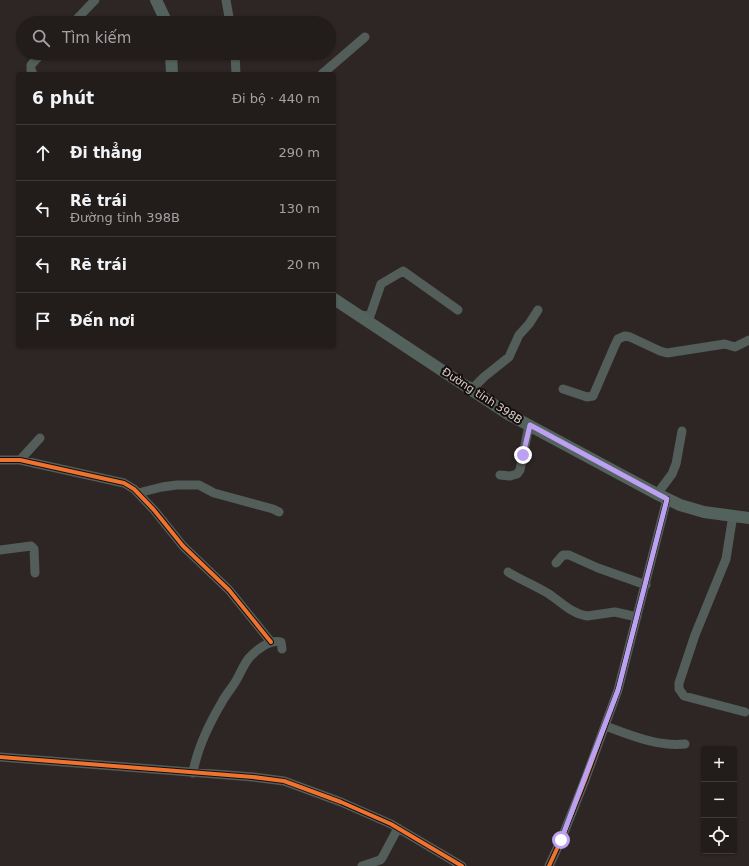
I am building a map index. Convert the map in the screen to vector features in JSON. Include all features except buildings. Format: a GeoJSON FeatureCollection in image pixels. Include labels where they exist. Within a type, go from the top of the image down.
{"type":"FeatureCollection","features":[{"type":"Feature","properties":{"kind":"main road"},"geometry":{"type":"LineString","coordinates":[[156,0],[164,16]]}},
{"type":"Feature","properties":{"kind":"main road"},"geometry":{"type":"LineString","coordinates":[[171,60],[172,72]]}},
{"type":"Feature","properties":{"kind":"main road","name":"Đường tỉnh 398B"},"geometry":{"type":"LineString","coordinates":[[336,300],[508,414],[662,497],[680,505],[704,512],[749,518]]}},
{"type":"Feature","properties":{"kind":"street"},"geometry":{"type":"LineString","coordinates":[[80,16],[95,0]]}},
{"type":"Feature","properties":{"kind":"street"},"geometry":{"type":"LineString","coordinates":[[226,0],[229,16]]}},
{"type":"Feature","properties":{"kind":"street"},"geometry":{"type":"LineString","coordinates":[[324,72],[365,36]]}},
{"type":"Feature","properties":{"kind":"street"},"geometry":{"type":"LineString","coordinates":[[33,72],[31,65],[36,60]]}},
{"type":"Feature","properties":{"kind":"street"},"geometry":{"type":"LineString","coordinates":[[235,60],[236,72]]}},
{"type":"Feature","properties":{"kind":"street"},"geometry":{"type":"LineString","coordinates":[[359,315],[370,316],[382,284],[403,271],[458,310]]}},
{"type":"Feature","properties":{"kind":"street"},"geometry":{"type":"LineString","coordinates":[[464,385],[474,387],[484,377],[509,358],[519,335],[529,324],[538,310]]}},
{"type":"Feature","properties":{"kind":"street"},"geometry":{"type":"LineString","coordinates":[[563,389],[587,397],[593,396],[618,339],[625,336],[667,353],[725,344],[735,346],[749,340]]}},
{"type":"Feature","properties":{"kind":"street"},"geometry":{"type":"LineString","coordinates":[[500,475],[510,476],[517,474],[520,470],[530,425]]}},
{"type":"Feature","properties":{"kind":"street"},"geometry":{"type":"LineString","coordinates":[[549,866],[561,840],[618,690],[646,585],[662,497],[676,464],[682,431]]}},
{"type":"Feature","properties":{"kind":"street"},"geometry":{"type":"LineString","coordinates":[[20,460],[40,438]]}},
{"type":"Feature","properties":{"kind":"street"},"geometry":{"type":"LineString","coordinates":[[0,460],[20,460],[124,483],[130,486],[154,510],[183,546],[229,590],[271,642]]}},
{"type":"Feature","properties":{"kind":"street"},"geometry":{"type":"LineString","coordinates":[[138,493],[162,487],[198,485],[214,494],[273,509],[279,512]]}},
{"type":"Feature","properties":{"kind":"street"},"geometry":{"type":"LineString","coordinates":[[733,515],[726,559],[696,635],[679,684],[679,690],[684,696],[745,712]]}},
{"type":"Feature","properties":{"kind":"street"},"geometry":{"type":"LineString","coordinates":[[0,550],[31,546],[34,549],[35,573]]}},
{"type":"Feature","properties":{"kind":"street"},"geometry":{"type":"LineString","coordinates":[[556,563],[563,555],[569,555],[598,568],[646,585]]}},
{"type":"Feature","properties":{"kind":"street"},"geometry":{"type":"LineString","coordinates":[[508,572],[549,594],[582,615],[587,616],[614,612],[637,617]]}},
{"type":"Feature","properties":{"kind":"street"},"geometry":{"type":"LineString","coordinates":[[193,773],[199,748],[222,701],[238,678],[249,658],[260,648],[271,642],[280,642],[282,649]]}},
{"type":"Feature","properties":{"kind":"street"},"geometry":{"type":"LineString","coordinates":[[605,726],[657,743],[675,745],[685,744]]}},
{"type":"Feature","properties":{"kind":"street"},"geometry":{"type":"LineString","coordinates":[[0,757],[284,781],[341,802],[398,828],[462,866]]}},
{"type":"Feature","properties":{"kind":"street"},"geometry":{"type":"LineString","coordinates":[[362,866],[382,858],[398,828]]}},
{"type":"Feature","properties":{"kind":"cycle path"},"geometry":{"type":"LineString","coordinates":[[0,460],[20,460],[124,483],[134,489],[154,510],[183,546],[229,590],[271,642]]}},
{"type":"Feature","properties":{"kind":"cycle path"},"geometry":{"type":"LineString","coordinates":[[549,866],[585,780],[618,690],[667,499]]}},
{"type":"Feature","properties":{"kind":"cycle path"},"geometry":{"type":"LineString","coordinates":[[0,757],[253,777],[284,781],[341,802],[391,824],[462,866]]}},
{"type":"Feature","properties":{"kind":"route"},"geometry":{"type":"LineString","coordinates":[[523,455],[530,425],[667,499],[618,690],[561,840]]}}]}
